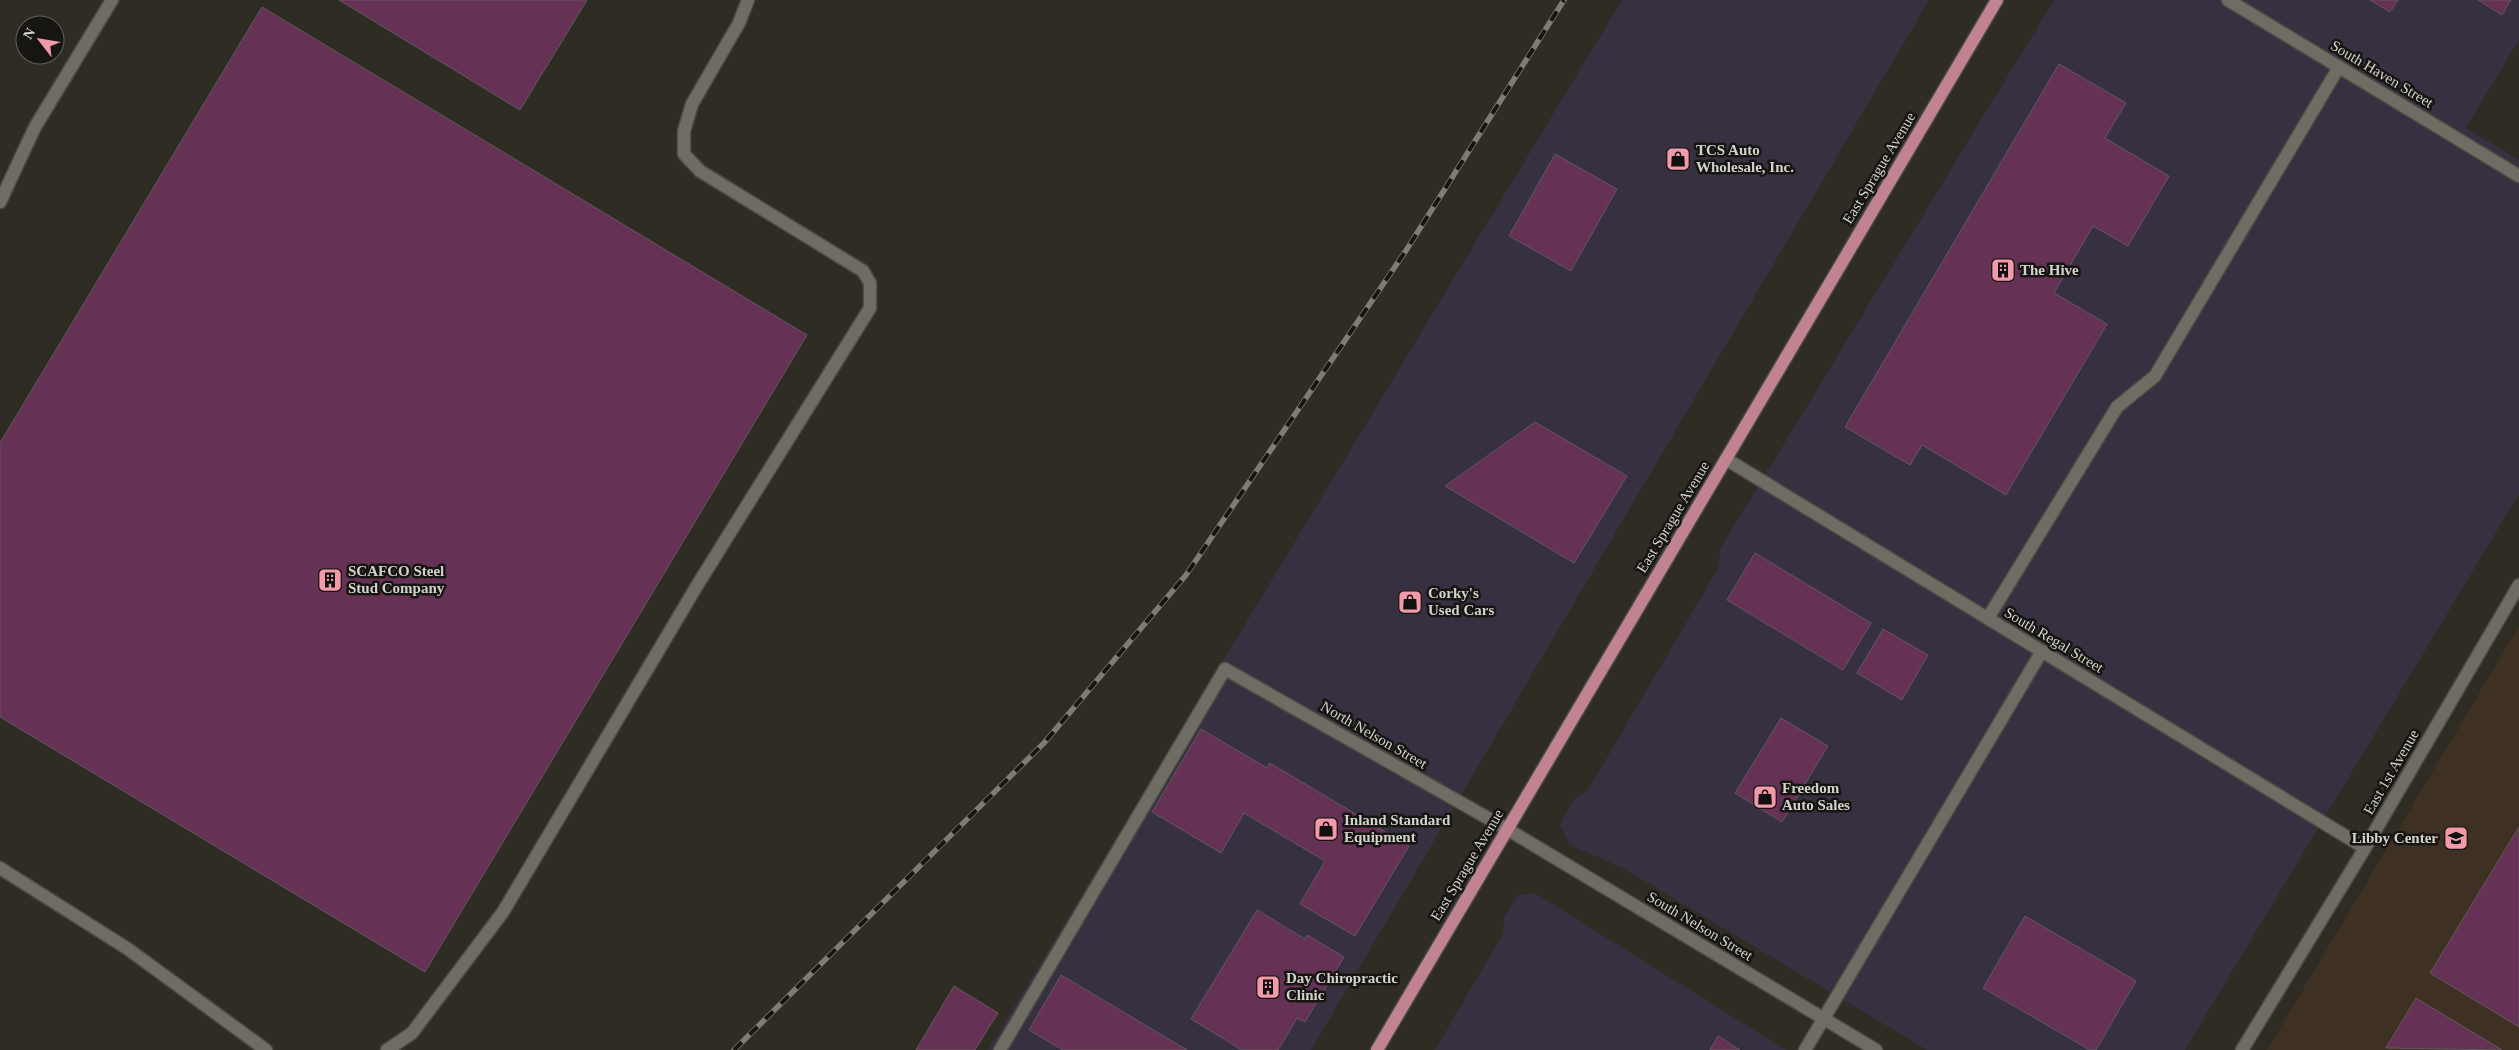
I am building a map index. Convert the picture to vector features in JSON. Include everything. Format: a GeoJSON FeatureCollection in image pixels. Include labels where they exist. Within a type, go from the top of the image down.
{"type":"FeatureCollection","features":[{"type":"Feature","properties":{"kind":"main road","name":"East Sprague Avenue"},"geometry":{"type":"LineString","coordinates":[[1377,1050],[1997,0]]}},
{"type":"Feature","properties":{"kind":"street"},"geometry":{"type":"LineString","coordinates":[[0,202],[35,127],[112,0]]}},
{"type":"Feature","properties":{"kind":"street"},"geometry":{"type":"LineString","coordinates":[[387,1050],[412,1033],[502,912],[698,584],[870,308],[870,282],[863,271],[700,171],[684,154],[684,131],[692,104],[739,23],[748,0]]}},
{"type":"Feature","properties":{"kind":"street","name":"South Haven Street"},"geometry":{"type":"LineString","coordinates":[[2228,0],[2519,176]]}},
{"type":"Feature","properties":{"kind":"street"},"geometry":{"type":"LineString","coordinates":[[1988,618],[2117,406],[2155,376],[2339,67]]}},
{"type":"Feature","properties":{"kind":"street","name":"South Regal Street"},"geometry":{"type":"LineString","coordinates":[[1726,459],[2365,848]]}},
{"type":"Feature","properties":{"kind":"street","name":"East 1st Avenue"},"geometry":{"type":"LineString","coordinates":[[2242,1050],[2365,848],[2519,585]]}},
{"type":"Feature","properties":{"kind":"street"},"geometry":{"type":"LineString","coordinates":[[1805,1050],[2042,652]]}},
{"type":"Feature","properties":{"kind":"street","name":"North Nelson Street"},"geometry":{"type":"LineString","coordinates":[[1000,1050],[1226,669],[1507,829]]}},
{"type":"Feature","properties":{"kind":"street","name":"South Nelson Street"},"geometry":{"type":"LineString","coordinates":[[1507,829],[1876,1050]]}},
{"type":"Feature","properties":{"kind":"street"},"geometry":{"type":"LineString","coordinates":[[0,868],[128,949],[266,1050]]}},
{"type":"Feature","properties":{"kind":"shaded area"},"geometry":{"type":"Polygon","coordinates":[[[1622,0],[1929,0],[1311,1050],[988,1050],[1622,0]]]}},
{"type":"Feature","properties":{"kind":"shaded area"},"geometry":{"type":"Polygon","coordinates":[[[2054,0],[2519,0],[2519,40],[2466,128],[2519,160],[2519,494],[2185,1050],[1927,1050],[1625,869],[1570,845],[1560,825],[1574,799],[1588,790],[1719,567],[1720,549],[2054,0]]]}},
{"type":"Feature","properties":{"kind":"shaded area","name":"Libby Center"},"geometry":{"type":"Polygon","coordinates":[[[2519,626],[2519,1050],[2267,1050],[2519,626]]]}},
{"type":"Feature","properties":{"kind":"shaded area"},"geometry":{"type":"Polygon","coordinates":[[[1535,893],[1786,1050],[1435,1050],[1503,934],[1504,917],[1518,895],[1535,893]]]}},
{"type":"Feature","properties":{"kind":"building"},"geometry":{"type":"Polygon","coordinates":[[[339,0],[587,0],[520,110],[339,0]]]}},
{"type":"Feature","properties":{"kind":"building"},"geometry":{"type":"Polygon","coordinates":[[[2370,0],[2398,0],[2390,12],[2370,0]]]}},
{"type":"Feature","properties":{"kind":"building"},"geometry":{"type":"Polygon","coordinates":[[[2478,0],[2511,0],[2502,15],[2478,0]]]}},
{"type":"Feature","properties":{"kind":"building","name":"SCAFCO Steel Stud Company"},"geometry":{"type":"Polygon","coordinates":[[[262,7],[807,335],[425,972],[0,717],[0,443],[262,7]]]}},
{"type":"Feature","properties":{"kind":"building","name":"The Hive"},"geometry":{"type":"Polygon","coordinates":[[[2059,64],[2126,103],[2105,138],[2169,176],[2128,246],[2093,226],[2054,293],[2107,324],[2006,495],[1922,445],[1910,465],[1845,427],[2059,64]]]}},
{"type":"Feature","properties":{"kind":"building"},"geometry":{"type":"Polygon","coordinates":[[[1555,154],[1617,189],[1571,271],[1509,236],[1555,154]]]}},
{"type":"Feature","properties":{"kind":"building"},"geometry":{"type":"Polygon","coordinates":[[[1535,422],[1627,476],[1574,563],[1445,486],[1535,422]]]}},
{"type":"Feature","properties":{"kind":"building"},"geometry":{"type":"Polygon","coordinates":[[[1755,553],[1871,623],[1843,670],[1727,600],[1755,553]]]}},
{"type":"Feature","properties":{"kind":"building"},"geometry":{"type":"Polygon","coordinates":[[[1883,629],[1928,655],[1902,700],[1857,673],[1883,629]]]}},
{"type":"Feature","properties":{"kind":"building"},"geometry":{"type":"Polygon","coordinates":[[[1781,718],[1828,746],[1782,822],[1735,793],[1781,718]]]}},
{"type":"Feature","properties":{"kind":"building","name":"Inland Standard Equipment"},"geometry":{"type":"Polygon","coordinates":[[[1201,729],[1267,768],[1270,763],[1409,846],[1355,936],[1300,904],[1325,861],[1244,813],[1221,853],[1152,812],[1201,729]]]}},
{"type":"Feature","properties":{"kind":"building"},"geometry":{"type":"Polygon","coordinates":[[[2519,827],[2519,1027],[2430,973],[2519,827]]]}},
{"type":"Feature","properties":{"kind":"building","name":"Day Chiropractic Clinic"},"geometry":{"type":"Polygon","coordinates":[[[1257,910],[1305,939],[1307,935],[1344,957],[1305,1022],[1297,1018],[1278,1050],[1242,1050],[1191,1019],[1257,910]]]}},
{"type":"Feature","properties":{"kind":"building"},"geometry":{"type":"Polygon","coordinates":[[[2025,916],[2136,981],[2096,1050],[2090,1050],[1983,988],[2025,916]]]}},
{"type":"Feature","properties":{"kind":"building"},"geometry":{"type":"Polygon","coordinates":[[[1061,975],[1187,1050],[1063,1050],[1029,1030],[1061,975]]]}},
{"type":"Feature","properties":{"kind":"building"},"geometry":{"type":"Polygon","coordinates":[[[954,986],[998,1013],[975,1050],[916,1050],[954,986]]]}},
{"type":"Feature","properties":{"kind":"building"},"geometry":{"type":"Polygon","coordinates":[[[2416,998],[2502,1050],[2386,1048],[2416,998]]]}},
{"type":"Feature","properties":{"kind":"building"},"geometry":{"type":"Polygon","coordinates":[[[1718,1036],[1740,1050],[1710,1050],[1718,1036]]]}},
{"type":"Feature","properties":{"kind":"railway"},"geometry":{"type":"LineString","coordinates":[[734,1050],[1044,743],[1186,575],[1407,249],[1564,0]]}},
{"type":"Feature","properties":{"kind":"place","name":"TCS Auto Wholesale, Inc."},"geometry":{"type":"Point","coordinates":[1678,159]}},
{"type":"Feature","properties":{"kind":"place","name":"The Hive"},"geometry":{"type":"Point","coordinates":[2003,270]}},
{"type":"Feature","properties":{"kind":"place","name":"SCAFCO Steel Stud Company"},"geometry":{"type":"Point","coordinates":[330,580]}},
{"type":"Feature","properties":{"kind":"place","name":"Corky's Used Cars"},"geometry":{"type":"Point","coordinates":[1410,602]}},
{"type":"Feature","properties":{"kind":"place","name":"Freedom Auto Sales"},"geometry":{"type":"Point","coordinates":[1765,797]}},
{"type":"Feature","properties":{"kind":"place","name":"Inland Standard Equipment"},"geometry":{"type":"Point","coordinates":[1326,829]}},
{"type":"Feature","properties":{"kind":"place","name":"Libby Center"},"geometry":{"type":"Point","coordinates":[2456,838]}},
{"type":"Feature","properties":{"kind":"place","name":"Day Chiropractic Clinic"},"geometry":{"type":"Point","coordinates":[1268,987]}}]}
